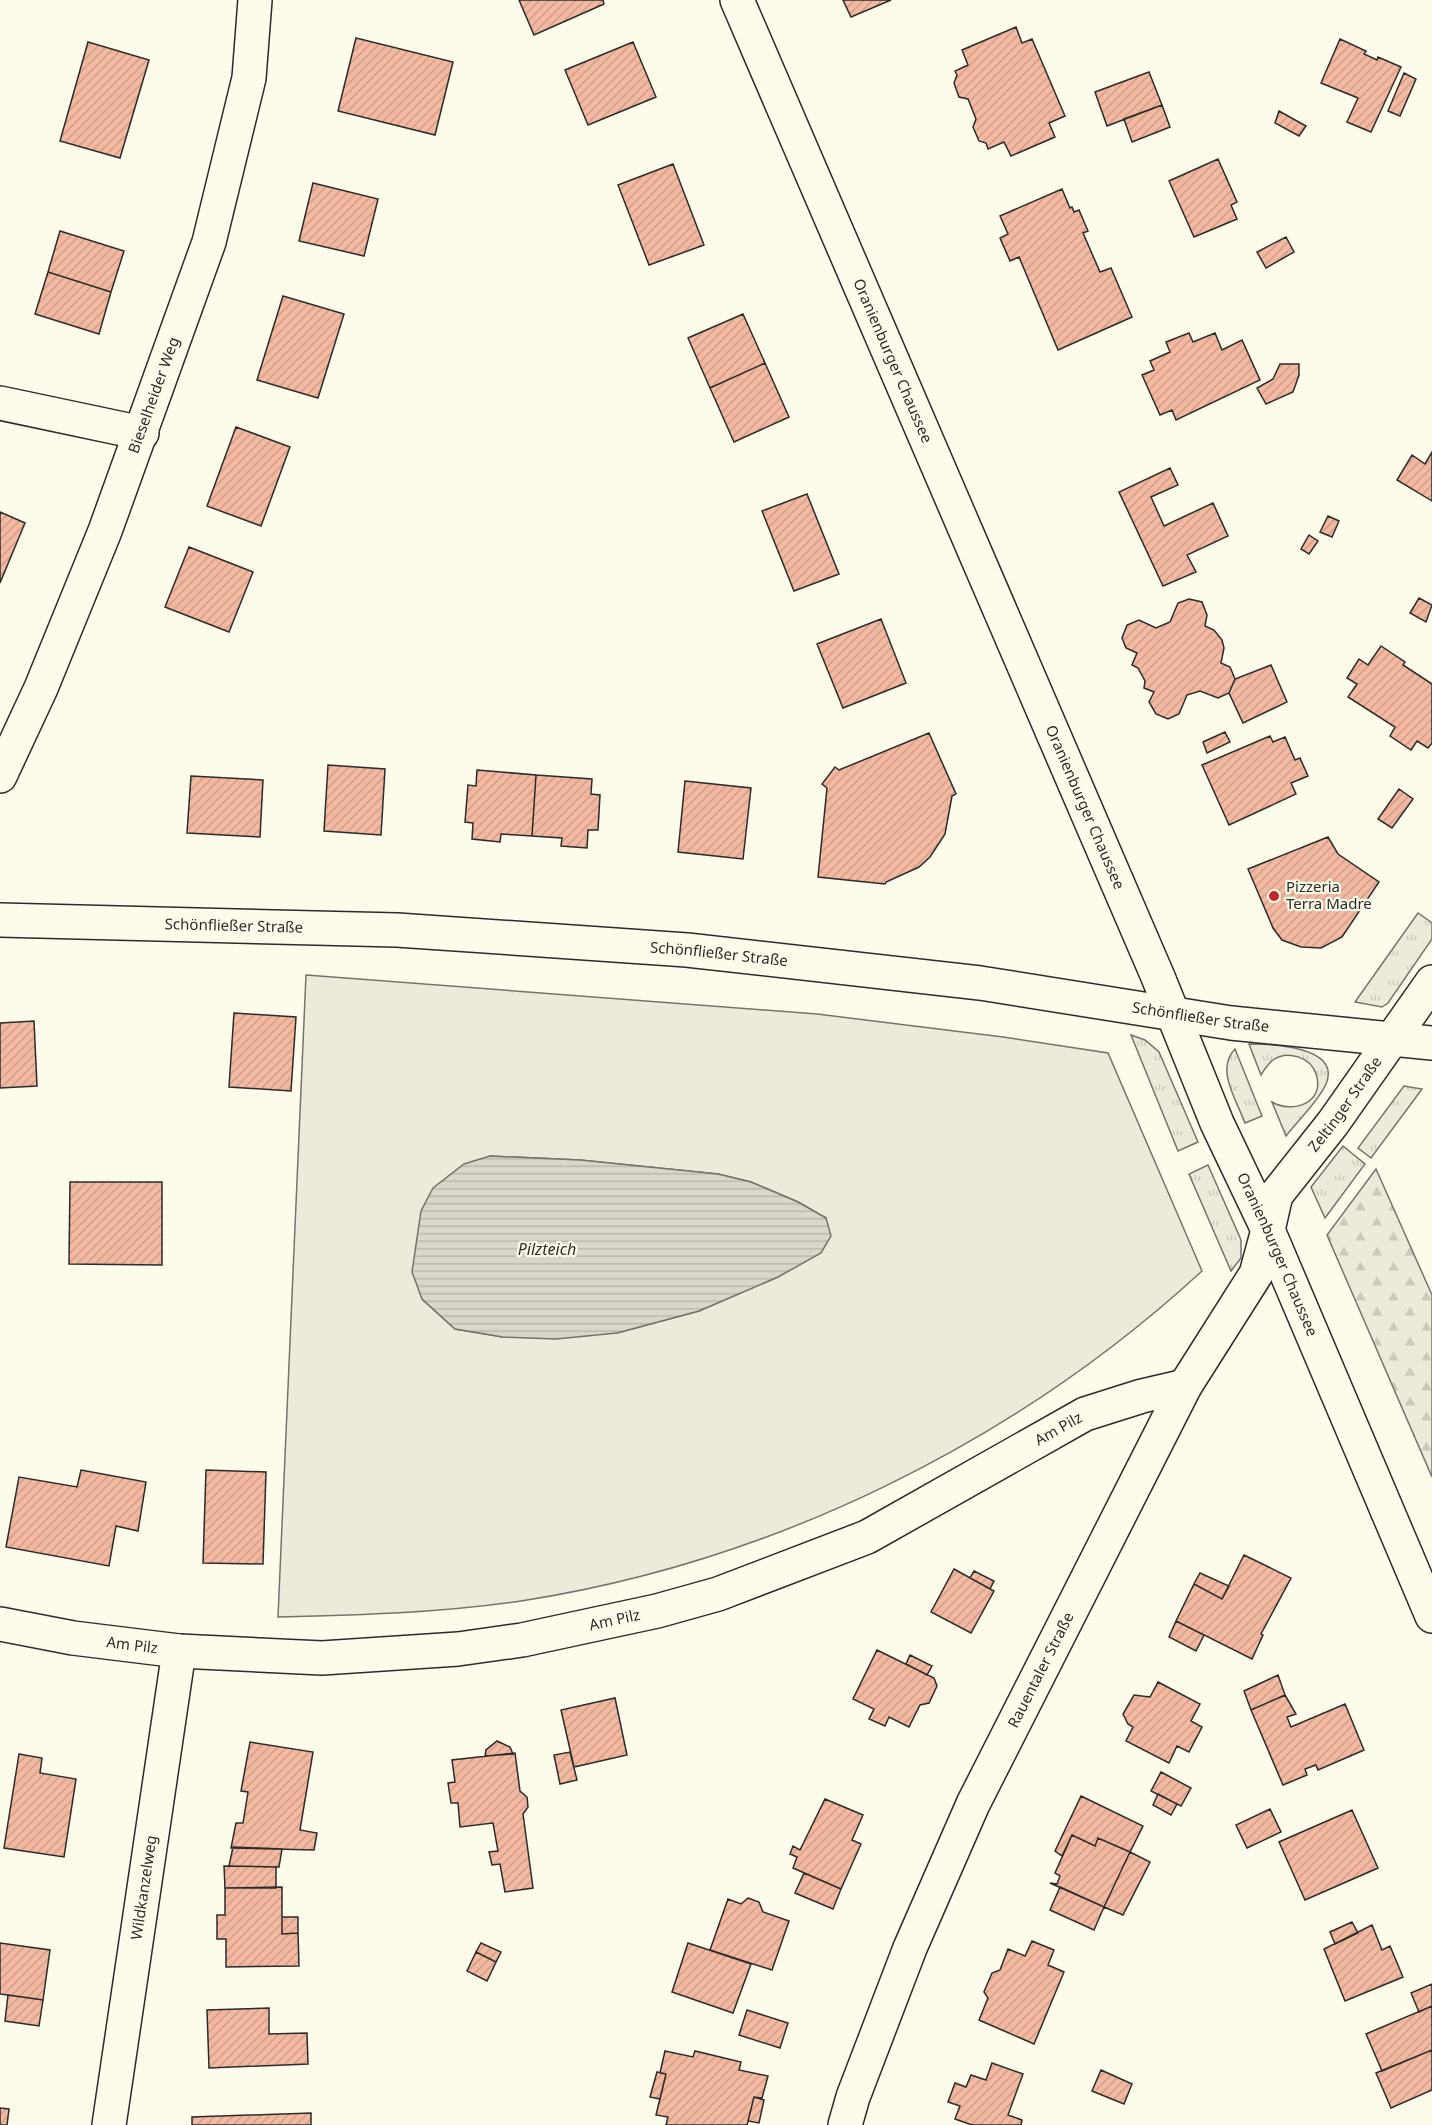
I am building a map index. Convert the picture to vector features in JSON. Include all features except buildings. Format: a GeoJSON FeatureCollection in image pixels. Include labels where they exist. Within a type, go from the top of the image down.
{"type":"FeatureCollection","features":[{"type":"Feature","properties":{"kind":"street","name":"Bieselheider Weg"},"geometry":{"type":"LineString","coordinates":[[0,776],[41,688],[142,433],[209,242],[230,166],[249,78],[255,0]]}},
{"type":"Feature","properties":{"kind":"street","name":"Oranienburger Chaussee"},"geometry":{"type":"LineString","coordinates":[[737,0],[1172,1012],[1217,1123],[1268,1230],[1432,1616]]}},
{"type":"Feature","properties":{"kind":"street"},"geometry":{"type":"LineString","coordinates":[[0,404],[142,433]]}},
{"type":"Feature","properties":{"kind":"street","name":"Schönfließer Straße"},"geometry":{"type":"LineString","coordinates":[[0,920],[397,930],[687,950],[980,983],[1231,1023],[1432,1043]]}},
{"type":"Feature","properties":{"kind":"street","name":"Zeltinger Straße"},"geometry":{"type":"LineString","coordinates":[[1268,1230],[1276,1195],[1432,982]]}},
{"type":"Feature","properties":{"kind":"street","name":"Rauentaler Straße"},"geometry":{"type":"LineString","coordinates":[[845,2125],[852,2097],[910,1948],[973,1804],[1185,1386],[1256,1274],[1268,1230]]}},
{"type":"Feature","properties":{"kind":"street","name":"Am Pilz"},"geometry":{"type":"LineString","coordinates":[[0,1624],[73,1638],[179,1651],[322,1658],[458,1649],[522,1640],[657,1611],[718,1594],[867,1538],[1085,1414],[1142,1395],[1185,1386]]}},
{"type":"Feature","properties":{"kind":"street","name":"Wildkanzelweg"},"geometry":{"type":"LineString","coordinates":[[109,2125],[179,1651]]}},
{"type":"Feature","properties":{"kind":"green space"},"geometry":{"type":"Polygon","coordinates":[[[1418,913],[1432,923],[1432,939],[1388,1003],[1382,1007],[1355,1002],[1418,913]]]}},
{"type":"Feature","properties":{"kind":"green space"},"geometry":{"type":"Polygon","coordinates":[[[306,975],[817,1014],[1003,1037],[1108,1053],[1202,1271],[1129,1333],[1052,1390],[971,1441],[886,1486],[798,1525],[707,1557],[615,1583],[521,1601],[430,1611],[278,1617],[306,975]],[[490,1156],[422,1299],[455,1329],[503,1337],[617,1333],[699,1311],[778,1277],[826,1218],[798,1202],[751,1182],[718,1174],[580,1160],[490,1156]]]}},
{"type":"Feature","properties":{"kind":"green space"},"geometry":{"type":"Polygon","coordinates":[[[1131,1035],[1145,1040],[1159,1052],[1198,1142],[1178,1151],[1131,1035]]]}},
{"type":"Feature","properties":{"kind":"green space"},"geometry":{"type":"Polygon","coordinates":[[[1249,1044],[1301,1050],[1324,1062],[1328,1071],[1326,1084],[1322,1091],[1286,1136],[1272,1102],[1289,1107],[1312,1099],[1318,1084],[1316,1074],[1304,1059],[1285,1056],[1273,1060],[1261,1075],[1249,1044]]]}},
{"type":"Feature","properties":{"kind":"green space"},"geometry":{"type":"Polygon","coordinates":[[[1235,1049],[1262,1116],[1245,1123],[1227,1075],[1229,1057],[1235,1049]]]}},
{"type":"Feature","properties":{"kind":"green space"},"geometry":{"type":"Polygon","coordinates":[[[1404,1086],[1422,1089],[1371,1158],[1358,1148],[1404,1086]]]}},
{"type":"Feature","properties":{"kind":"green space"},"geometry":{"type":"Polygon","coordinates":[[[1343,1146],[1365,1164],[1325,1218],[1311,1187],[1343,1146]]]}},
{"type":"Feature","properties":{"kind":"green space"},"geometry":{"type":"Polygon","coordinates":[[[1208,1165],[1241,1240],[1241,1258],[1231,1271],[1189,1174],[1208,1165]]]}},
{"type":"Feature","properties":{"kind":"green space"},"geometry":{"type":"Polygon","coordinates":[[[1376,1169],[1432,1295],[1432,1477],[1327,1235],[1376,1169]]]}},
{"type":"Feature","properties":{"kind":"water","name":"Pilzteich"},"geometry":{"type":"Polygon","coordinates":[[[490,1156],[580,1160],[718,1174],[751,1182],[798,1202],[826,1218],[831,1236],[821,1253],[778,1277],[699,1311],[617,1333],[556,1339],[503,1337],[455,1329],[422,1299],[412,1272],[421,1211],[433,1188],[464,1164],[490,1156]]]}},
{"type":"Feature","properties":{"kind":"place","name":"Pizzeria Terra Madre"},"geometry":{"type":"Point","coordinates":[1274,896]}}]}
